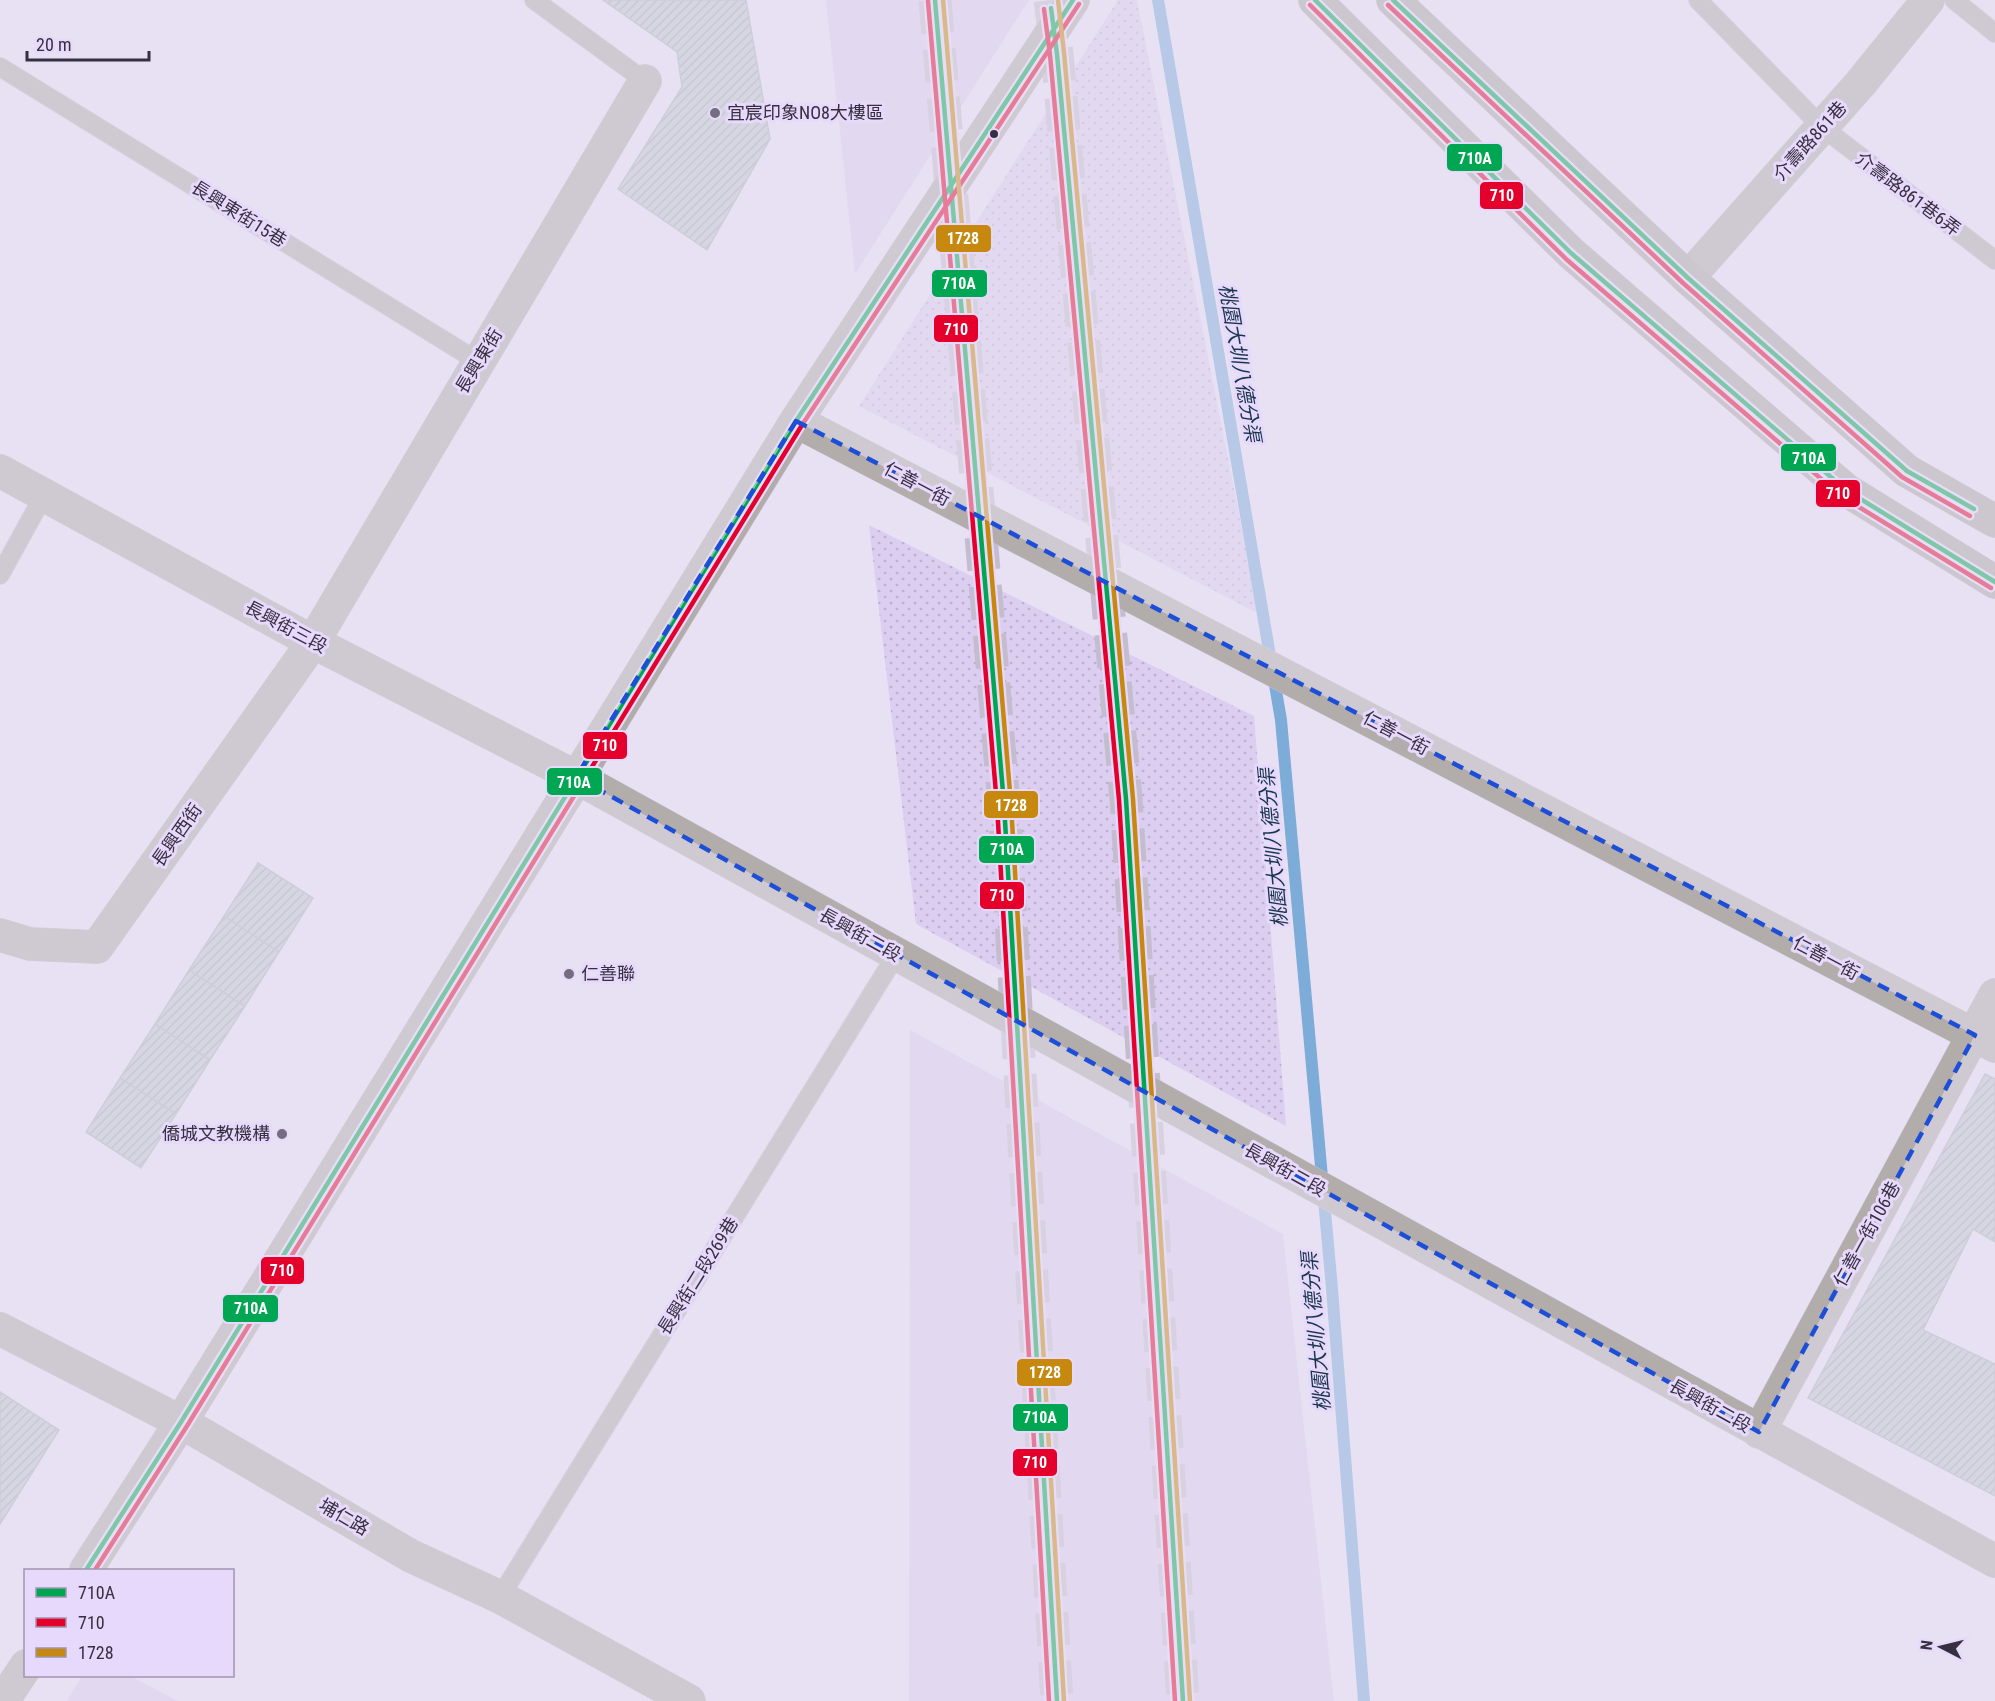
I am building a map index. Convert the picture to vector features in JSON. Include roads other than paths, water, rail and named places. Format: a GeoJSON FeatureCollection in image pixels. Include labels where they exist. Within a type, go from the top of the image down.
{"type":"FeatureCollection","features":[{"type":"Feature","properties":{"kind":"main road"},"geometry":{"type":"LineString","coordinates":[[1316,0],[1572,254],[1846,490],[1995,582]]}},
{"type":"Feature","properties":{"kind":"main road"},"geometry":{"type":"LineString","coordinates":[[1393,0],[1688,278],[1907,471],[1995,521]]}},
{"type":"Feature","properties":{"kind":"street"},"geometry":{"type":"LineString","coordinates":[[87,1569],[181,1422],[796,421],[1073,0]]}},
{"type":"Feature","properties":{"kind":"street","name":"介壽路861巷"},"geometry":{"type":"LineString","coordinates":[[1688,278],[1860,84],[1928,0]]}},
{"type":"Feature","properties":{"kind":"street","name":"長興東街"},"geometry":{"type":"LineString","coordinates":[[314,642],[645,81]]}},
{"type":"Feature","properties":{"kind":"street","name":"仁善一街"},"geometry":{"type":"LineString","coordinates":[[796,421],[1985,1041]]}},
{"type":"Feature","properties":{"kind":"street","name":"長興街三段"},"geometry":{"type":"LineString","coordinates":[[0,471],[314,642],[576,777]]}},
{"type":"Feature","properties":{"kind":"street","name":"長興西街"},"geometry":{"type":"LineString","coordinates":[[0,935],[30,944],[97,947],[314,642]]}},
{"type":"Feature","properties":{"kind":"street","name":"長興街二段"},"geometry":{"type":"LineString","coordinates":[[576,777],[1995,1562]]}},
{"type":"Feature","properties":{"kind":"street","name":"仁善一街106巷"},"geometry":{"type":"LineString","coordinates":[[1759,1432],[1985,1041],[1995,995]]}},
{"type":"Feature","properties":{"kind":"street","name":"埔仁路"},"geometry":{"type":"LineString","coordinates":[[0,1329],[181,1422],[411,1556],[500,1597],[689,1701]]}},
{"type":"Feature","properties":{"kind":"street"},"geometry":{"type":"LineString","coordinates":[[3,1701],[24,1669]]}},
{"type":"Feature","properties":{"kind":"lane"},"geometry":{"type":"LineString","coordinates":[[534,0],[645,81]]}},
{"type":"Feature","properties":{"kind":"lane","name":"介壽路861巷6弄"},"geometry":{"type":"LineString","coordinates":[[1698,0],[1821,128],[1995,260]]}},
{"type":"Feature","properties":{"kind":"lane"},"geometry":{"type":"LineString","coordinates":[[1954,0],[1995,33]]}},
{"type":"Feature","properties":{"kind":"lane","name":"長興東街15巷"},"geometry":{"type":"LineString","coordinates":[[0,67],[479,362]]}},
{"type":"Feature","properties":{"kind":"lane"},"geometry":{"type":"LineString","coordinates":[[0,575],[44,495]]}},
{"type":"Feature","properties":{"kind":"lane","name":"長興街二段269巷"},"geometry":{"type":"LineString","coordinates":[[500,1597],[896,955]]}},
{"type":"Feature","properties":{"kind":"waterway","name":"桃園大圳八德分渠"},"geometry":{"type":"LineString","coordinates":[[1158,0],[1281,720],[1332,1289],[1364,1701]]}},
{"type":"Feature","properties":{"kind":"tunnel"},"geometry":{"type":"LineString","coordinates":[[935,0],[1004,804],[1057,1701]]}},
{"type":"Feature","properties":{"kind":"tunnel"},"geometry":{"type":"LineString","coordinates":[[1050,0],[1057,54],[1126,799],[1183,1701]]}},
{"type":"Feature","properties":{"kind":"place","name":"宜宸印象NO8大樓區"},"geometry":{"type":"Point","coordinates":[715,113]}},
{"type":"Feature","properties":{"kind":"place","name":"仁善聯"},"geometry":{"type":"Point","coordinates":[569,974]}},
{"type":"Feature","properties":{"kind":"place","name":"僑城文教機構"},"geometry":{"type":"Point","coordinates":[282,1134]}}]}
